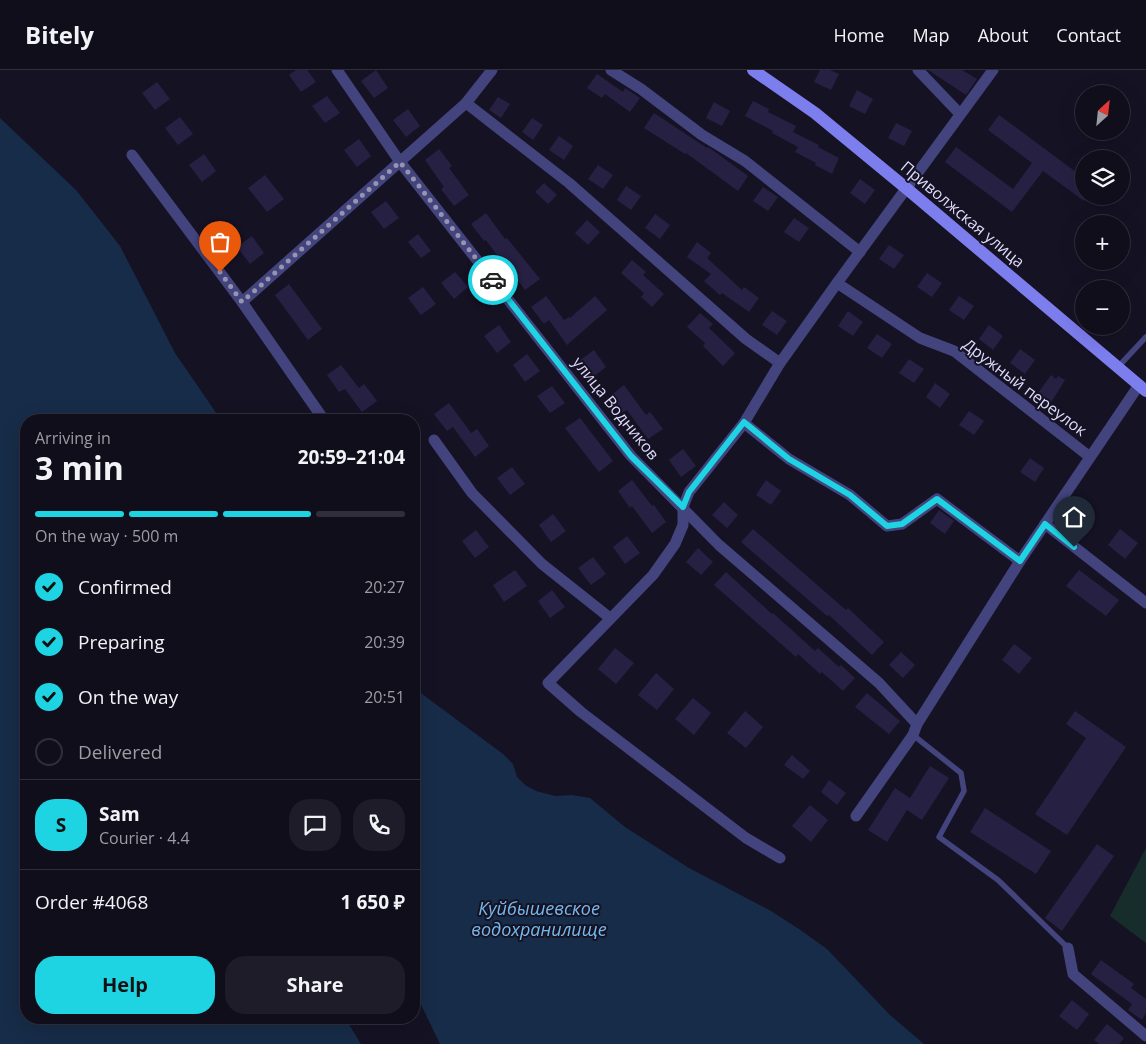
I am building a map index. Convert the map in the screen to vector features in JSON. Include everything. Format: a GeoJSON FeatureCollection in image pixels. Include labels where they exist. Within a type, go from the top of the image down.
{"type":"FeatureCollection","features":[{"type":"Feature","properties":{"kind":"main road","name":"Приволжская улица"},"geometry":{"type":"LineString","coordinates":[[753,70],[815,114],[906,188],[1143,388]]}},
{"type":"Feature","properties":{"kind":"street","name":"улица Водников"},"geometry":{"type":"LineString","coordinates":[[336,70],[400,162],[631,456],[719,544],[879,683],[915,730]]}},
{"type":"Feature","properties":{"kind":"street"},"geometry":{"type":"LineString","coordinates":[[242,302],[466,102],[492,70]]}},
{"type":"Feature","properties":{"kind":"street"},"geometry":{"type":"LineString","coordinates":[[611,70],[642,89],[702,134],[745,161],[860,252]]}},
{"type":"Feature","properties":{"kind":"street"},"geometry":{"type":"LineString","coordinates":[[918,70],[960,114]]}},
{"type":"Feature","properties":{"kind":"street"},"geometry":{"type":"LineString","coordinates":[[780,858],[746,838],[581,712],[548,684],[610,618],[654,575],[675,544],[683,525],[683,507],[689,492],[744,422],[780,363],[993,70]]}},
{"type":"Feature","properties":{"kind":"street"},"geometry":{"type":"LineString","coordinates":[[466,102],[569,184],[746,340],[780,363]]}},
{"type":"Feature","properties":{"kind":"street"},"geometry":{"type":"LineString","coordinates":[[132,155],[242,302],[320,414]]}},
{"type":"Feature","properties":{"kind":"street","name":"Дружный переулок"},"geometry":{"type":"LineString","coordinates":[[837,283],[920,338],[954,351],[1090,457]]}},
{"type":"Feature","properties":{"kind":"street"},"geometry":{"type":"LineString","coordinates":[[856,816],[915,730],[1020,561],[1090,457],[1143,388]]}},
{"type":"Feature","properties":{"kind":"street"},"geometry":{"type":"LineString","coordinates":[[744,422],[789,459],[850,495],[887,526],[902,524],[937,499],[1020,561]]}},
{"type":"Feature","properties":{"kind":"street"},"geometry":{"type":"LineString","coordinates":[[434,440],[472,494],[542,564],[610,618]]}},
{"type":"Feature","properties":{"kind":"street"},"geometry":{"type":"LineString","coordinates":[[1045,524],[1146,603]]}},
{"type":"Feature","properties":{"kind":"street"},"geometry":{"type":"LineString","coordinates":[[1068,948],[1073,974],[1146,1036]]}},
{"type":"Feature","properties":{"kind":"lane"},"geometry":{"type":"LineString","coordinates":[[1118,367],[1146,337]]}},
{"type":"Feature","properties":{"kind":"lane"},"geometry":{"type":"LineString","coordinates":[[915,730],[961,773],[964,791],[939,837],[998,880],[1068,948]]}},
{"type":"Feature","properties":{"kind":"green space"},"geometry":{"type":"Polygon","coordinates":[[[1146,848],[1146,943],[1110,916],[1146,848]]]}},
{"type":"Feature","properties":{"kind":"water"},"geometry":{"type":"Polygon","coordinates":[[[0,118],[76,190],[120,246],[175,353],[217,414],[20,414],[20,1024],[349,1024],[361,1044],[0,1044],[0,118]]]}},
{"type":"Feature","properties":{"kind":"water","name":"Куйбышевское водохранилище"},"geometry":{"type":"Polygon","coordinates":[[[420,692],[503,754],[513,764],[517,777],[525,785],[536,791],[555,796],[572,795],[590,798],[625,827],[689,868],[771,911],[799,929],[827,949],[890,1015],[924,1044],[440,1044],[420,1002],[420,692]]]}},
{"type":"Feature","properties":{"kind":"building"},"geometry":{"type":"Polygon","coordinates":[[[296,70],[307,70],[316,82],[301,92],[289,75],[296,70]]]}},
{"type":"Feature","properties":{"kind":"building"},"geometry":{"type":"Polygon","coordinates":[[[376,70],[388,88],[374,98],[361,81],[376,70]]]}},
{"type":"Feature","properties":{"kind":"building"},"geometry":{"type":"Polygon","coordinates":[[[820,70],[830,70],[839,74],[831,90],[814,82],[820,70]]]}},
{"type":"Feature","properties":{"kind":"building"},"geometry":{"type":"Polygon","coordinates":[[[928,70],[962,70],[977,79],[966,95],[928,70]]]}},
{"type":"Feature","properties":{"kind":"building"},"geometry":{"type":"Polygon","coordinates":[[[597,74],[623,92],[625,88],[640,98],[630,112],[605,94],[602,98],[587,88],[597,74]]]}},
{"type":"Feature","properties":{"kind":"building"},"geometry":{"type":"Polygon","coordinates":[[[157,82],[170,99],[155,110],[142,93],[157,82]]]}},
{"type":"Feature","properties":{"kind":"building"},"geometry":{"type":"Polygon","coordinates":[[[857,90],[873,99],[865,114],[849,106],[857,90]]]}},
{"type":"Feature","properties":{"kind":"building"},"geometry":{"type":"Polygon","coordinates":[[[327,96],[340,113],[325,123],[312,106],[327,96]]]}},
{"type":"Feature","properties":{"kind":"building"},"geometry":{"type":"Polygon","coordinates":[[[498,97],[510,104],[501,118],[489,110],[498,97]]]}},
{"type":"Feature","properties":{"kind":"building"},"geometry":{"type":"Polygon","coordinates":[[[753,101],[769,109],[768,112],[796,126],[793,132],[839,158],[832,174],[795,152],[798,147],[745,116],[753,101]]]}},
{"type":"Feature","properties":{"kind":"building"},"geometry":{"type":"Polygon","coordinates":[[[714,102],[730,111],[722,126],[706,118],[714,102]]]}},
{"type":"Feature","properties":{"kind":"building"},"geometry":{"type":"Polygon","coordinates":[[[408,109],[420,126],[406,137],[393,120],[408,109]]]}},
{"type":"Feature","properties":{"kind":"building"},"geometry":{"type":"Polygon","coordinates":[[[654,113],[711,149],[748,176],[738,191],[686,153],[644,128],[654,113]]]}},
{"type":"Feature","properties":{"kind":"building"},"geometry":{"type":"Polygon","coordinates":[[[999,115],[1075,171],[1075,194],[1043,171],[1012,212],[945,162],[956,147],[1013,189],[1032,163],[988,130],[999,115]]]}},
{"type":"Feature","properties":{"kind":"building"},"geometry":{"type":"Polygon","coordinates":[[[180,117],[193,134],[178,145],[165,128],[180,117]]]}},
{"type":"Feature","properties":{"kind":"building"},"geometry":{"type":"Polygon","coordinates":[[[532,118],[543,125],[533,140],[522,132],[532,118]]]}},
{"type":"Feature","properties":{"kind":"building"},"geometry":{"type":"Polygon","coordinates":[[[896,123],[912,131],[904,146],[888,138],[896,123]]]}},
{"type":"Feature","properties":{"kind":"building"},"geometry":{"type":"Polygon","coordinates":[[[559,136],[573,146],[564,160],[549,150],[559,136]]]}},
{"type":"Feature","properties":{"kind":"building"},"geometry":{"type":"Polygon","coordinates":[[[359,139],[371,156],[357,167],[344,150],[359,139]]]}},
{"type":"Feature","properties":{"kind":"building"},"geometry":{"type":"Polygon","coordinates":[[[439,149],[452,166],[449,168],[469,195],[454,206],[441,189],[444,187],[425,160],[439,149]]]}},
{"type":"Feature","properties":{"kind":"building"},"geometry":{"type":"Polygon","coordinates":[[[204,154],[216,171],[202,182],[189,165],[204,154]]]}},
{"type":"Feature","properties":{"kind":"building"},"geometry":{"type":"Polygon","coordinates":[[[598,165],[613,175],[603,189],[588,179],[598,165]]]}},
{"type":"Feature","properties":{"kind":"building"},"geometry":{"type":"Polygon","coordinates":[[[265,175],[284,199],[267,212],[248,188],[265,175]]]}},
{"type":"Feature","properties":{"kind":"building"},"geometry":{"type":"Polygon","coordinates":[[[860,179],[875,190],[865,204],[850,193],[860,179]]]}},
{"type":"Feature","properties":{"kind":"building"},"geometry":{"type":"Polygon","coordinates":[[[544,183],[557,195],[548,204],[535,192],[544,183]]]}},
{"type":"Feature","properties":{"kind":"building"},"geometry":{"type":"Polygon","coordinates":[[[626,186],[641,196],[631,210],[617,200],[626,186]]]}},
{"type":"Feature","properties":{"kind":"building"},"geometry":{"type":"Polygon","coordinates":[[[763,187],[778,197],[768,211],[753,201],[763,187]]]}},
{"type":"Feature","properties":{"kind":"building"},"geometry":{"type":"Polygon","coordinates":[[[386,201],[399,218],[384,229],[371,212],[386,201]]]}},
{"type":"Feature","properties":{"kind":"building"},"geometry":{"type":"Polygon","coordinates":[[[486,213],[505,239],[507,238],[540,279],[525,290],[507,265],[505,266],[486,240],[484,241],[471,224],[486,213]]]}},
{"type":"Feature","properties":{"kind":"building"},"geometry":{"type":"Polygon","coordinates":[[[655,214],[670,225],[660,239],[645,228],[655,214]]]}},
{"type":"Feature","properties":{"kind":"building"},"geometry":{"type":"Polygon","coordinates":[[[794,218],[809,228],[799,242],[784,232],[794,218]]]}},
{"type":"Feature","properties":{"kind":"building"},"geometry":{"type":"Polygon","coordinates":[[[587,220],[600,232],[588,245],[575,233],[587,220]]]}},
{"type":"Feature","properties":{"kind":"building"},"geometry":{"type":"Polygon","coordinates":[[[418,234],[431,251],[421,258],[408,242],[418,234]]]}},
{"type":"Feature","properties":{"kind":"building"},"geometry":{"type":"Polygon","coordinates":[[[252,236],[264,253],[250,264],[237,247],[252,236]]]}},
{"type":"Feature","properties":{"kind":"building"},"geometry":{"type":"Polygon","coordinates":[[[697,242],[711,253],[707,258],[742,290],[744,287],[759,298],[749,312],[722,293],[720,295],[704,281],[711,274],[687,257],[697,242]]]}},
{"type":"Feature","properties":{"kind":"building"},"geometry":{"type":"Polygon","coordinates":[[[889,245],[904,255],[894,269],[879,259],[889,245]]]}},
{"type":"Feature","properties":{"kind":"building"},"geometry":{"type":"Polygon","coordinates":[[[632,260],[646,272],[643,275],[664,294],[652,307],[641,297],[644,293],[621,273],[632,260]]]}},
{"type":"Feature","properties":{"kind":"building"},"geometry":{"type":"Polygon","coordinates":[[[455,272],[468,287],[454,299],[441,283],[455,272]]]}},
{"type":"Feature","properties":{"kind":"building"},"geometry":{"type":"Polygon","coordinates":[[[927,273],[942,283],[932,297],[917,287],[927,273]]]}},
{"type":"Feature","properties":{"kind":"building"},"geometry":{"type":"Polygon","coordinates":[[[289,284],[322,329],[308,340],[275,295],[289,284]]]}},
{"type":"Feature","properties":{"kind":"building"},"geometry":{"type":"Polygon","coordinates":[[[423,287],[436,304],[421,315],[408,298],[423,287]]]}},
{"type":"Feature","properties":{"kind":"building"},"geometry":{"type":"Polygon","coordinates":[[[546,296],[564,320],[570,318],[595,296],[607,310],[567,345],[549,320],[544,324],[531,307],[546,296]]]}},
{"type":"Feature","properties":{"kind":"building"},"geometry":{"type":"Polygon","coordinates":[[[959,296],[974,306],[964,320],[949,310],[959,296]]]}},
{"type":"Feature","properties":{"kind":"building"},"geometry":{"type":"Polygon","coordinates":[[[772,311],[787,321],[777,335],[762,325],[772,311]]]}},
{"type":"Feature","properties":{"kind":"building"},"geometry":{"type":"Polygon","coordinates":[[[848,311],[863,322],[853,336],[838,326],[848,311]]]}},
{"type":"Feature","properties":{"kind":"building"},"geometry":{"type":"Polygon","coordinates":[[[700,313],[713,324],[709,328],[735,353],[723,366],[703,346],[705,343],[687,327],[700,313]]]}},
{"type":"Feature","properties":{"kind":"building"},"geometry":{"type":"Polygon","coordinates":[[[499,325],[511,342],[497,353],[484,336],[499,325]]]}},
{"type":"Feature","properties":{"kind":"building"},"geometry":{"type":"Polygon","coordinates":[[[989,325],[1003,336],[993,350],[979,339],[989,325]]]}},
{"type":"Feature","properties":{"kind":"building"},"geometry":{"type":"Polygon","coordinates":[[[877,334],[892,344],[882,358],[867,348],[877,334]]]}},
{"type":"Feature","properties":{"kind":"building"},"geometry":{"type":"Polygon","coordinates":[[[1020,349],[1035,360],[1025,374],[1010,363],[1020,349]]]}},
{"type":"Feature","properties":{"kind":"building"},"geometry":{"type":"Polygon","coordinates":[[[594,350],[606,367],[592,378],[579,361],[594,350]]]}},
{"type":"Feature","properties":{"kind":"building"},"geometry":{"type":"Polygon","coordinates":[[[527,354],[540,371],[525,382],[513,365],[527,354]]]}},
{"type":"Feature","properties":{"kind":"building"},"geometry":{"type":"Polygon","coordinates":[[[909,359],[924,369],[914,383],[899,373],[909,359]]]}},
{"type":"Feature","properties":{"kind":"building"},"geometry":{"type":"Polygon","coordinates":[[[341,365],[359,388],[364,384],[377,401],[362,412],[345,389],[339,392],[327,375],[341,365]]]}},
{"type":"Feature","properties":{"kind":"building"},"geometry":{"type":"Polygon","coordinates":[[[1051,375],[1056,379],[1058,376],[1065,380],[1047,409],[1036,396],[1051,375]]]}},
{"type":"Feature","properties":{"kind":"building"},"geometry":{"type":"Polygon","coordinates":[[[935,383],[950,394],[940,408],[926,397],[935,383]]]}},
{"type":"Feature","properties":{"kind":"building"},"geometry":{"type":"Polygon","coordinates":[[[624,385],[646,415],[650,412],[663,429],[648,439],[627,410],[622,413],[610,396],[624,385]]]}},
{"type":"Feature","properties":{"kind":"building"},"geometry":{"type":"Polygon","coordinates":[[[552,386],[565,403],[550,413],[537,396],[552,386]]]}},
{"type":"Feature","properties":{"kind":"building"},"geometry":{"type":"Polygon","coordinates":[[[449,403],[471,433],[477,429],[489,446],[475,457],[453,427],[447,431],[434,414],[449,403]]]}},
{"type":"Feature","properties":{"kind":"building"},"geometry":{"type":"Polygon","coordinates":[[[969,411],[984,421],[974,435],[959,425],[969,411]]]}},
{"type":"Feature","properties":{"kind":"building"},"geometry":{"type":"Polygon","coordinates":[[[580,418],[613,461],[599,472],[565,428],[580,418]]]}},
{"type":"Feature","properties":{"kind":"building"},"geometry":{"type":"Polygon","coordinates":[[[683,449],[696,466],[681,477],[669,460],[683,449]]]}},
{"type":"Feature","properties":{"kind":"building"},"geometry":{"type":"Polygon","coordinates":[[[1030,458],[1044,468],[1035,482],[1020,472],[1030,458]]]}},
{"type":"Feature","properties":{"kind":"building"},"geometry":{"type":"Polygon","coordinates":[[[512,467],[525,484],[510,495],[497,478],[512,467]]]}},
{"type":"Feature","properties":{"kind":"building"},"geometry":{"type":"Polygon","coordinates":[[[632,480],[666,522],[652,533],[618,491],[632,480]]]}},
{"type":"Feature","properties":{"kind":"building"},"geometry":{"type":"Polygon","coordinates":[[[766,480],[781,491],[771,505],[756,495],[766,480]]]}},
{"type":"Feature","properties":{"kind":"building"},"geometry":{"type":"Polygon","coordinates":[[[724,502],[738,515],[727,528],[712,515],[724,502]]]}},
{"type":"Feature","properties":{"kind":"building"},"geometry":{"type":"Polygon","coordinates":[[[939,510],[954,521],[945,534],[930,523],[939,510]]]}},
{"type":"Feature","properties":{"kind":"building"},"geometry":{"type":"Polygon","coordinates":[[[553,514],[566,531],[551,542],[539,525],[553,514]]]}},
{"type":"Feature","properties":{"kind":"building"},"geometry":{"type":"Polygon","coordinates":[[[753,529],[846,610],[848,608],[884,642],[872,655],[829,615],[827,616],[741,542],[753,529]]]}},
{"type":"Feature","properties":{"kind":"building"},"geometry":{"type":"Polygon","coordinates":[[[1120,529],[1138,543],[1125,559],[1108,545],[1120,529]]]}},
{"type":"Feature","properties":{"kind":"building"},"geometry":{"type":"Polygon","coordinates":[[[476,530],[489,547],[475,558],[462,541],[476,530]]]}},
{"type":"Feature","properties":{"kind":"building"},"geometry":{"type":"Polygon","coordinates":[[[627,536],[640,553],[625,564],[613,547],[627,536]]]}},
{"type":"Feature","properties":{"kind":"building"},"geometry":{"type":"Polygon","coordinates":[[[698,548],[713,562],[701,575],[686,562],[698,548]]]}},
{"type":"Feature","properties":{"kind":"building"},"geometry":{"type":"Polygon","coordinates":[[[593,557],[606,574],[591,585],[578,568],[593,557]]]}},
{"type":"Feature","properties":{"kind":"building"},"geometry":{"type":"Polygon","coordinates":[[[515,570],[527,586],[504,602],[493,585],[515,570]]]}},
{"type":"Feature","properties":{"kind":"building"},"geometry":{"type":"Polygon","coordinates":[[[1079,570],[1119,600],[1106,616],[1066,586],[1079,570]]]}},
{"type":"Feature","properties":{"kind":"building"},"geometry":{"type":"Polygon","coordinates":[[[726,572],[815,651],[818,648],[839,667],[841,665],[855,678],[843,691],[798,654],[796,657],[714,585],[726,572]]]}},
{"type":"Feature","properties":{"kind":"building"},"geometry":{"type":"Polygon","coordinates":[[[552,590],[565,607],[550,618],[538,601],[552,590]]]}},
{"type":"Feature","properties":{"kind":"building"},"geometry":{"type":"Polygon","coordinates":[[[1014,644],[1032,658],[1019,674],[1002,660],[1014,644]]]}},
{"type":"Feature","properties":{"kind":"building"},"geometry":{"type":"Polygon","coordinates":[[[615,648],[634,663],[616,684],[598,669],[615,648]]]}},
{"type":"Feature","properties":{"kind":"building"},"geometry":{"type":"Polygon","coordinates":[[[901,652],[915,665],[903,678],[889,665],[901,652]]]}},
{"type":"Feature","properties":{"kind":"building"},"geometry":{"type":"Polygon","coordinates":[[[656,673],[674,689],[657,710],[638,695],[656,673]]]}},
{"type":"Feature","properties":{"kind":"building"},"geometry":{"type":"Polygon","coordinates":[[[867,693],[900,721],[889,734],[855,707],[867,693]]]}},
{"type":"Feature","properties":{"kind":"building"},"geometry":{"type":"Polygon","coordinates":[[[693,698],[711,713],[694,735],[675,719],[693,698]]]}},
{"type":"Feature","properties":{"kind":"building"},"geometry":{"type":"Polygon","coordinates":[[[745,711],[763,727],[746,748],[727,733],[745,711]]]}},
{"type":"Feature","properties":{"kind":"building"},"geometry":{"type":"Polygon","coordinates":[[[1075,711],[1126,747],[1067,835],[1035,814],[1086,738],[1066,724],[1075,711]]]}},
{"type":"Feature","properties":{"kind":"building"},"geometry":{"type":"Polygon","coordinates":[[[792,755],[810,771],[803,779],[784,765],[792,755]]]}},
{"type":"Feature","properties":{"kind":"building"},"geometry":{"type":"Polygon","coordinates":[[[930,766],[949,778],[922,820],[907,810],[887,842],[868,830],[895,788],[910,798],[930,766]]]}},
{"type":"Feature","properties":{"kind":"building"},"geometry":{"type":"Polygon","coordinates":[[[829,780],[846,793],[837,805],[821,792],[829,780]]]}},
{"type":"Feature","properties":{"kind":"building"},"geometry":{"type":"Polygon","coordinates":[[[810,805],[828,820],[811,842],[792,826],[810,805]]]}},
{"type":"Feature","properties":{"kind":"building"},"geometry":{"type":"Polygon","coordinates":[[[985,808],[1051,851],[1036,874],[970,832],[985,808]]]}},
{"type":"Feature","properties":{"kind":"building"},"geometry":{"type":"Polygon","coordinates":[[[1097,844],[1114,856],[1062,931],[1045,918],[1097,844]]]}},
{"type":"Feature","properties":{"kind":"building"},"geometry":{"type":"Polygon","coordinates":[[[1101,960],[1134,984],[1131,988],[1146,999],[1146,1013],[1142,1020],[1128,1010],[1132,1004],[1091,974],[1101,960]]]}},
{"type":"Feature","properties":{"kind":"building"},"geometry":{"type":"Polygon","coordinates":[[[1072,1000],[1089,1014],[1077,1030],[1059,1016],[1072,1000]]]}},
{"type":"Feature","properties":{"kind":"building"},"geometry":{"type":"Polygon","coordinates":[[[1107,1024],[1124,1038],[1119,1044],[1099,1044],[1094,1040],[1107,1024]]]}},
{"type":"Feature","properties":{"kind":"way so far"},"geometry":{"type":"LineString","coordinates":[[220,272],[242,302],[400,162],[493,280]]}},
{"type":"Feature","properties":{"kind":"route"},"geometry":{"type":"LineString","coordinates":[[493,280],[631,456],[683,507],[689,492],[744,422],[789,459],[850,495],[887,526],[902,524],[937,499],[1020,561],[1045,524],[1074,547]]}}]}
